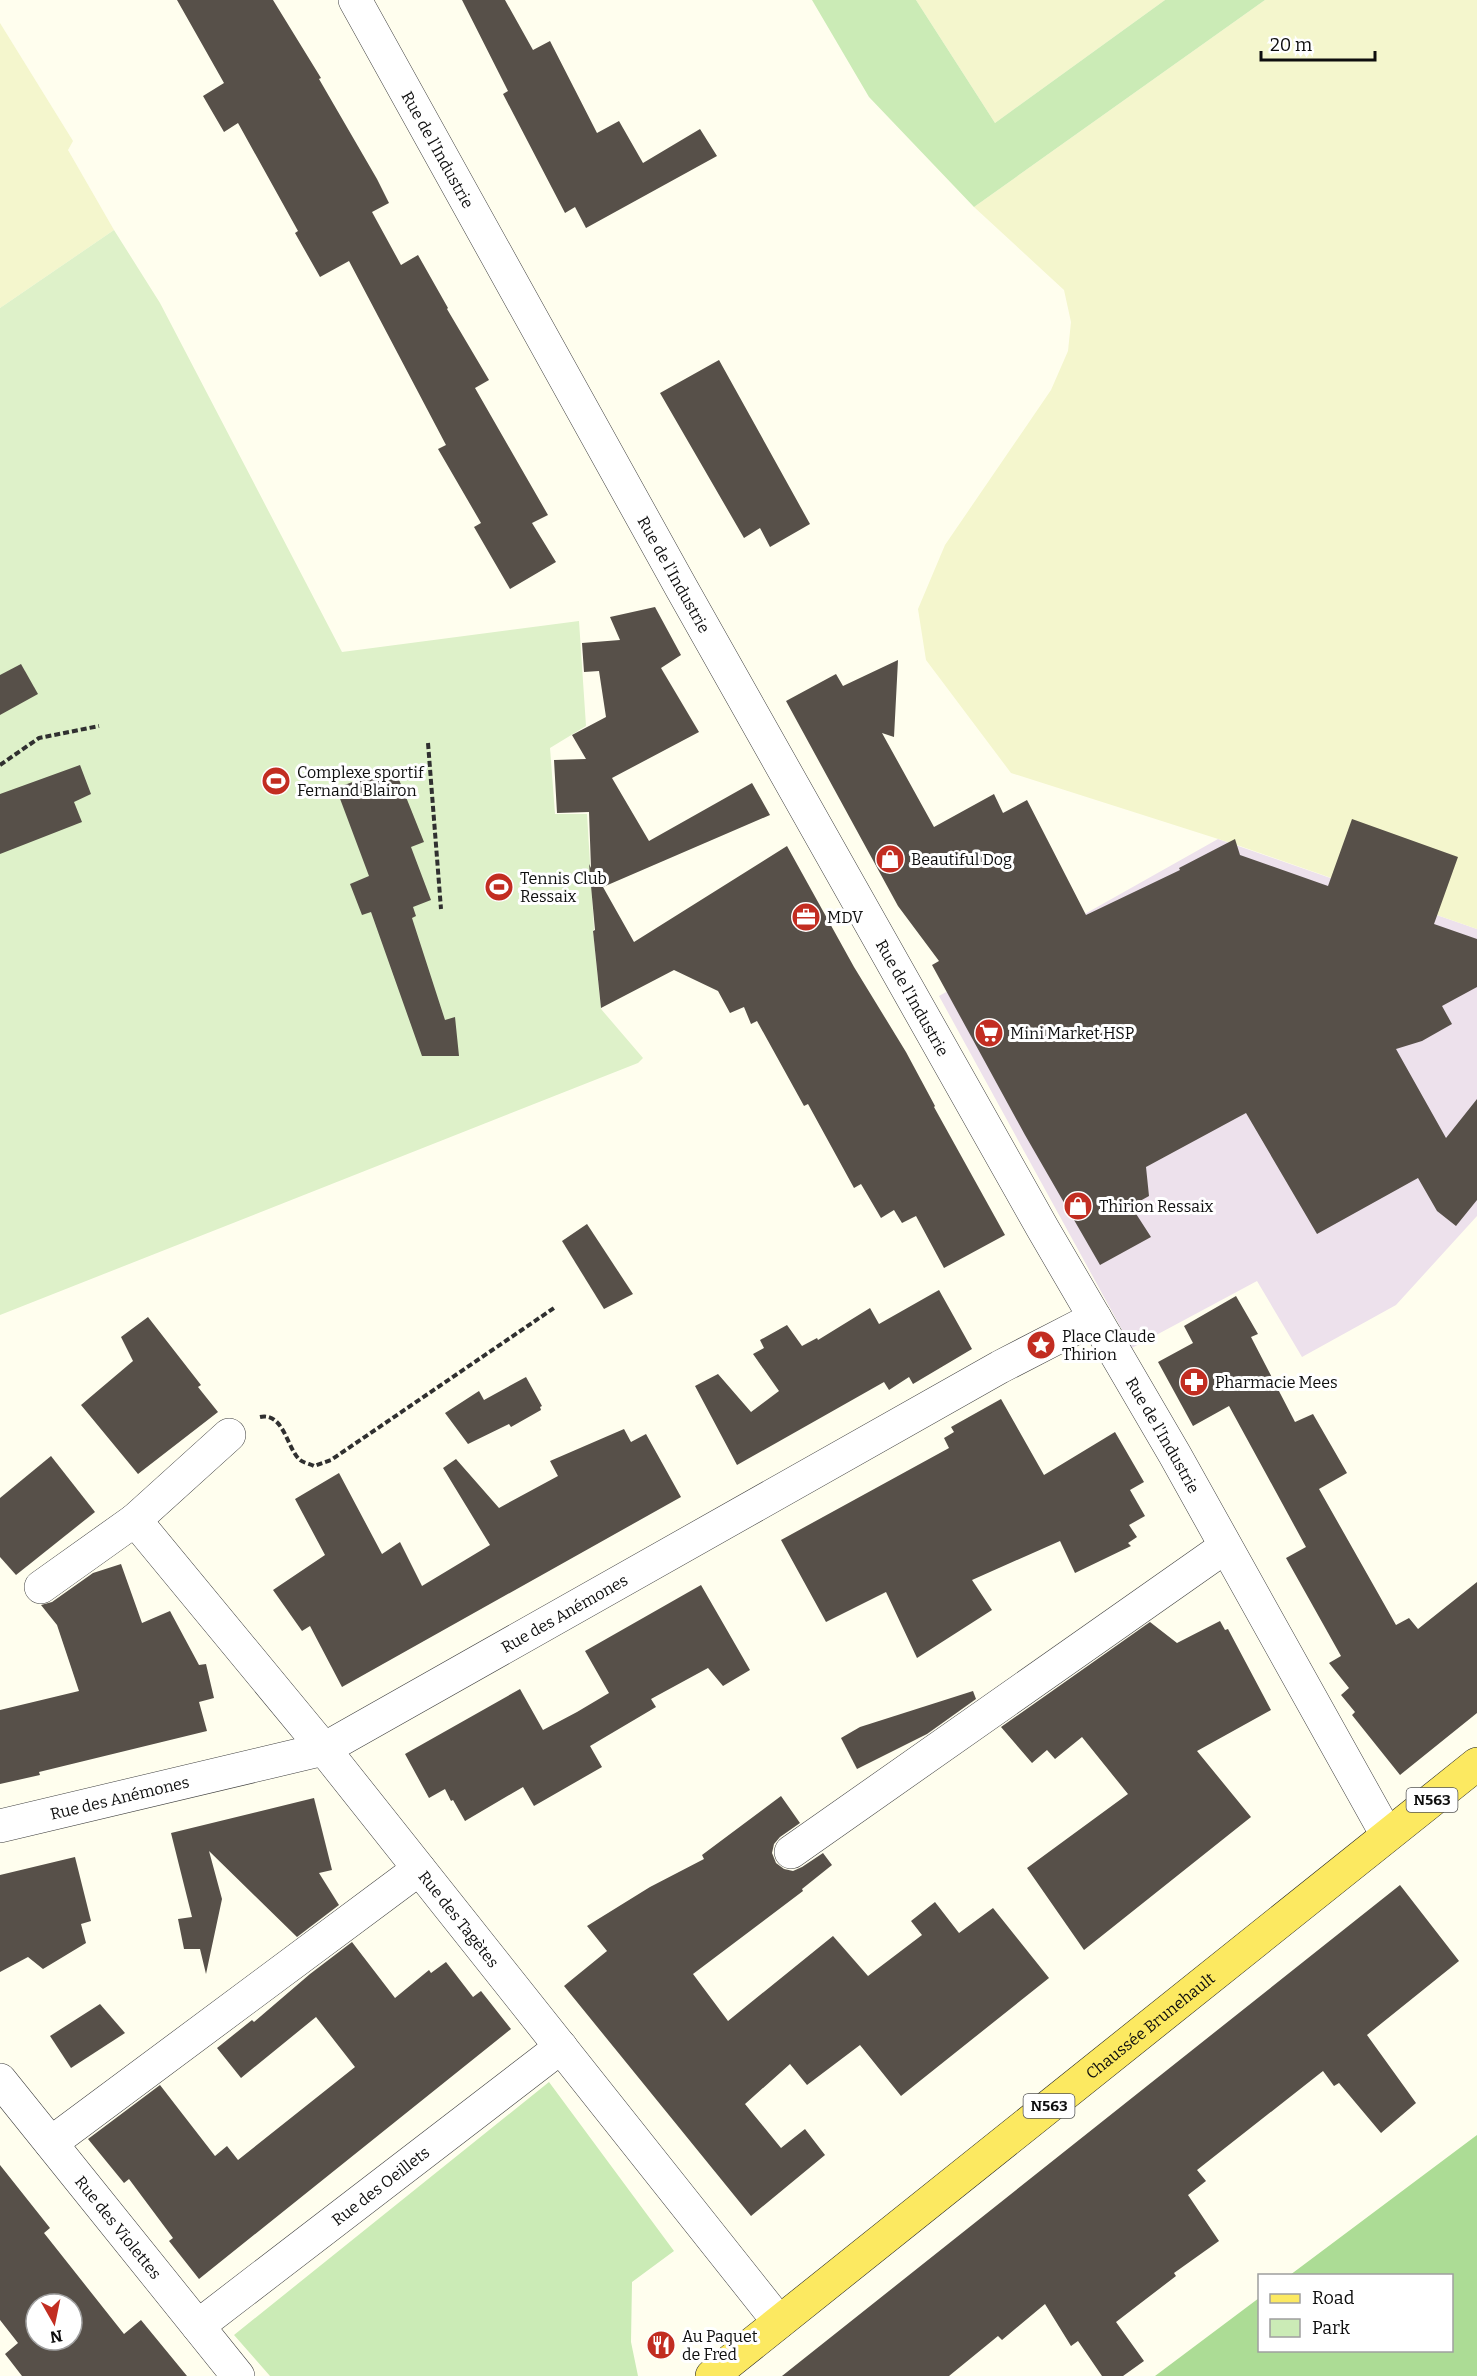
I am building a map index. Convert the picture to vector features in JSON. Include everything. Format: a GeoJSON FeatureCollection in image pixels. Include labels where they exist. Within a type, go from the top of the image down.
{"type":"FeatureCollection","features":[{"type":"Feature","properties":{"kind":"main road","name":"Chaussée Brunehault"},"geometry":{"type":"LineString","coordinates":[[712,2376],[1477,1764]]}},
{"type":"Feature","properties":{"kind":"street","name":"Rue de l'Industrie"},"geometry":{"type":"LineString","coordinates":[[355,0],[682,589],[1387,1835]]}},
{"type":"Feature","properties":{"kind":"street","name":"Rue des Anémones"},"geometry":{"type":"LineString","coordinates":[[0,1826],[324,1749],[989,1373],[1095,1318]]}},
{"type":"Feature","properties":{"kind":"street"},"geometry":{"type":"LineString","coordinates":[[41,1587],[135,1520],[229,1435]]}},
{"type":"Feature","properties":{"kind":"street","name":"Rue des Tagètes"},"geometry":{"type":"LineString","coordinates":[[135,1520],[324,1749],[779,2322]]}},
{"type":"Feature","properties":{"kind":"street"},"geometry":{"type":"LineString","coordinates":[[790,1852],[1225,1547]]}},
{"type":"Feature","properties":{"kind":"street"},"geometry":{"type":"LineString","coordinates":[[51,2143],[419,1869]]}},
{"type":"Feature","properties":{"kind":"street","name":"Rue des Oeillets"},"geometry":{"type":"LineString","coordinates":[[198,2326],[561,2047]]}},
{"type":"Feature","properties":{"kind":"street","name":"Rue des Violettes"},"geometry":{"type":"LineString","coordinates":[[0,2080],[238,2376]]}},
{"type":"Feature","properties":{"kind":"path"},"geometry":{"type":"LineString","coordinates":[[0,765],[39,738],[99,726]]}},
{"type":"Feature","properties":{"kind":"path"},"geometry":{"type":"LineString","coordinates":[[428,743],[441,909]]}},
{"type":"Feature","properties":{"kind":"path"},"geometry":{"type":"LineString","coordinates":[[229,1435],[249,1419],[265,1416],[279,1424],[300,1460],[314,1466],[331,1460],[554,1308]]}},
{"type":"Feature","properties":{"kind":"shaded area"},"geometry":{"type":"Polygon","coordinates":[[[1218,839],[1477,929],[1477,1216],[1396,1305],[1302,1357],[1257,1281],[1132,1348],[939,996],[1218,839]]]}},
{"type":"Feature","properties":{"kind":"green space"},"geometry":{"type":"Polygon","coordinates":[[[812,0],[916,0],[995,123],[1165,0],[1265,0],[974,207],[869,97],[812,0]]]}},
{"type":"Feature","properties":{"kind":"green space"},"geometry":{"type":"Polygon","coordinates":[[[916,0],[1165,0],[995,123],[916,0]]]}},
{"type":"Feature","properties":{"kind":"green space"},"geometry":{"type":"Polygon","coordinates":[[[1265,0],[1477,0],[1477,929],[1237,845],[1011,773],[926,660],[918,609],[945,545],[1051,390],[1068,351],[1071,322],[1064,290],[974,207],[1265,0]]]}},
{"type":"Feature","properties":{"kind":"green space"},"geometry":{"type":"Polygon","coordinates":[[[0,23],[73,141],[68,150],[114,230],[0,308],[0,23]]]}},
{"type":"Feature","properties":{"kind":"green space","name":"Complexe sportif Fernand Blairon"},"geometry":{"type":"Polygon","coordinates":[[[114,230],[160,303],[342,652],[579,621],[586,726],[550,748],[555,814],[587,814],[593,931],[601,1009],[643,1058],[638,1063],[0,1315],[0,308],[114,230]]]}},
{"type":"Feature","properties":{"kind":"green space"},"geometry":{"type":"Polygon","coordinates":[[[549,2082],[674,2251],[632,2282],[631,2342],[638,2376],[270,2376],[234,2335],[549,2082]]]}},
{"type":"Feature","properties":{"kind":"green space"},"geometry":{"type":"Polygon","coordinates":[[[1477,2135],[1477,2376],[1155,2376],[1258,2299],[1258,2352],[1453,2352],[1453,2274],[1291,2274],[1477,2135]]]}},
{"type":"Feature","properties":{"kind":"building"},"geometry":{"type":"Polygon","coordinates":[[[177,0],[273,0],[321,78],[319,79],[389,203],[372,212],[401,265],[418,255],[489,380],[475,388],[548,515],[532,523],[556,562],[510,589],[474,527],[481,523],[438,449],[446,445],[349,261],[320,277],[295,233],[298,231],[238,123],[224,132],[203,96],[224,83],[177,0]]]}},
{"type":"Feature","properties":{"kind":"building"},"geometry":{"type":"Polygon","coordinates":[[[462,0],[505,0],[533,50],[550,41],[597,133],[619,121],[643,163],[700,129],[717,156],[586,228],[575,207],[565,213],[503,94],[508,91],[462,0]]]}},
{"type":"Feature","properties":{"kind":"building"},"geometry":{"type":"Polygon","coordinates":[[[719,360],[810,524],[770,547],[760,528],[744,538],[660,393],[719,360]]]}},
{"type":"Feature","properties":{"kind":"building"},"geometry":{"type":"Polygon","coordinates":[[[655,607],[681,655],[661,668],[699,732],[612,778],[649,841],[752,783],[770,815],[603,887],[634,942],[787,846],[854,967],[906,1052],[1005,1235],[944,1268],[916,1216],[902,1223],[894,1210],[881,1218],[861,1184],[854,1188],[808,1104],[804,1106],[757,1021],[751,1024],[744,1007],[730,1013],[718,991],[674,970],[601,1008],[593,931],[595,930],[589,864],[591,868],[589,812],[557,813],[554,760],[586,759],[572,735],[606,717],[599,671],[584,672],[582,643],[620,640],[610,617],[655,607]]]}},
{"type":"Feature","properties":{"kind":"building"},"geometry":{"type":"Polygon","coordinates":[[[898,660],[894,737],[882,733],[934,827],[994,794],[1003,813],[1027,800],[1086,915],[1180,870],[1179,868],[1235,839],[1240,855],[1328,886],[1352,819],[1458,857],[1434,924],[1477,939],[1477,987],[1442,1006],[1452,1024],[1422,1041],[1396,1049],[1446,1138],[1477,1099],[1477,1200],[1456,1226],[1437,1211],[1418,1178],[1317,1234],[1246,1113],[1146,1167],[1149,1196],[1131,1206],[1151,1237],[1100,1265],[1025,1135],[932,965],[939,961],[898,906],[786,701],[836,674],[843,686],[898,660]]]}},
{"type":"Feature","properties":{"kind":"building"},"geometry":{"type":"Polygon","coordinates":[[[21,664],[38,694],[0,715],[0,675],[21,664]]]}},
{"type":"Feature","properties":{"kind":"building"},"geometry":{"type":"Polygon","coordinates":[[[80,765],[91,794],[74,802],[82,822],[0,854],[0,794],[80,765]]]}},
{"type":"Feature","properties":{"kind":"building"},"geometry":{"type":"Polygon","coordinates":[[[394,767],[424,842],[411,847],[431,900],[413,907],[416,916],[412,918],[445,1020],[455,1017],[459,1056],[422,1056],[371,912],[362,915],[350,884],[369,876],[336,788],[394,767]]]}},
{"type":"Feature","properties":{"kind":"building"},"geometry":{"type":"Polygon","coordinates":[[[587,1224],[633,1294],[604,1309],[562,1241],[587,1224]]]}},
{"type":"Feature","properties":{"kind":"building"},"geometry":{"type":"Polygon","coordinates":[[[939,1290],[972,1349],[913,1384],[909,1377],[889,1390],[884,1382],[737,1465],[695,1386],[718,1374],[751,1412],[779,1391],[753,1354],[764,1348],[760,1340],[787,1325],[802,1346],[817,1338],[818,1340],[870,1308],[879,1324],[939,1290]]]}},
{"type":"Feature","properties":{"kind":"building"},"geometry":{"type":"Polygon","coordinates":[[[1236,1296],[1258,1334],[1251,1337],[1295,1422],[1313,1414],[1347,1473],[1319,1489],[1396,1625],[1409,1618],[1418,1629],[1477,1582],[1477,1713],[1400,1775],[1352,1715],[1355,1712],[1341,1695],[1349,1688],[1329,1663],[1341,1656],[1286,1558],[1306,1547],[1229,1406],[1193,1426],[1158,1362],[1193,1343],[1184,1326],[1236,1296]]]}},
{"type":"Feature","properties":{"kind":"building"},"geometry":{"type":"Polygon","coordinates":[[[148,1317],[201,1385],[198,1387],[218,1412],[138,1474],[81,1405],[133,1361],[121,1337],[148,1317]]]}},
{"type":"Feature","properties":{"kind":"building"},"geometry":{"type":"Polygon","coordinates":[[[526,1377],[542,1406],[541,1410],[511,1427],[509,1424],[468,1444],[445,1413],[479,1391],[484,1400],[526,1377]]]}},
{"type":"Feature","properties":{"kind":"building"},"geometry":{"type":"Polygon","coordinates":[[[1001,1399],[1044,1475],[1115,1432],[1144,1482],[1130,1490],[1145,1516],[1129,1525],[1137,1537],[1128,1543],[1131,1546],[1075,1573],[1060,1541],[972,1580],[992,1610],[917,1658],[886,1592],[826,1622],[781,1540],[949,1448],[944,1438],[954,1432],[951,1427],[1001,1399]]]}},
{"type":"Feature","properties":{"kind":"building"},"geometry":{"type":"Polygon","coordinates":[[[624,1429],[631,1442],[646,1434],[681,1497],[342,1687],[310,1626],[302,1631],[273,1590],[325,1555],[295,1499],[339,1473],[382,1554],[400,1542],[422,1586],[490,1545],[443,1468],[456,1459],[499,1508],[558,1476],[550,1461],[624,1429]]]}},
{"type":"Feature","properties":{"kind":"building"},"geometry":{"type":"Polygon","coordinates":[[[51,1456],[95,1512],[16,1575],[0,1557],[0,1498],[51,1456]]]}},
{"type":"Feature","properties":{"kind":"building"},"geometry":{"type":"Polygon","coordinates":[[[121,1564],[142,1623],[170,1611],[199,1665],[206,1664],[214,1698],[199,1702],[207,1731],[39,1772],[40,1775],[0,1784],[0,1710],[79,1691],[57,1625],[41,1605],[52,1602],[93,1573],[121,1564]]]}},
{"type":"Feature","properties":{"kind":"building"},"geometry":{"type":"Polygon","coordinates":[[[701,1585],[750,1670],[723,1686],[708,1668],[651,1699],[656,1707],[590,1746],[602,1767],[534,1806],[523,1787],[465,1821],[445,1789],[429,1798],[405,1754],[520,1689],[543,1730],[577,1712],[609,1693],[585,1651],[701,1585]]]}},
{"type":"Feature","properties":{"kind":"building"},"geometry":{"type":"Polygon","coordinates":[[[1220,1621],[1225,1630],[1228,1629],[1271,1710],[1197,1751],[1251,1817],[1084,1950],[1027,1868],[1128,1794],[1082,1737],[1055,1759],[1047,1750],[1032,1763],[1001,1727],[1150,1622],[1177,1643],[1220,1621]]]}},
{"type":"Feature","properties":{"kind":"building"},"geometry":{"type":"Polygon","coordinates":[[[973,1691],[976,1699],[927,1734],[857,1769],[841,1738],[860,1727],[973,1691]]]}},
{"type":"Feature","properties":{"kind":"building"},"geometry":{"type":"Polygon","coordinates":[[[781,1796],[800,1823],[774,1844],[772,1853],[776,1863],[784,1869],[793,1871],[823,1853],[832,1865],[802,1889],[803,1891],[693,1974],[728,2021],[833,1936],[868,1976],[922,1935],[911,1921],[935,1902],[959,1933],[993,1908],[1049,1978],[901,2096],[860,2045],[807,2085],[790,2064],[745,2104],[781,2148],[805,2129],[825,2155],[751,2216],[564,1986],[607,1951],[587,1926],[650,1887],[704,1859],[702,1855],[781,1796]]]}},
{"type":"Feature","properties":{"kind":"building"},"geometry":{"type":"Polygon","coordinates":[[[314,1798],[332,1870],[319,1873],[339,1905],[297,1937],[209,1851],[222,1899],[206,1974],[200,1949],[184,1949],[178,1919],[192,1917],[171,1833],[314,1798]]]}},
{"type":"Feature","properties":{"kind":"building"},"geometry":{"type":"Polygon","coordinates":[[[75,1857],[91,1921],[81,1924],[86,1943],[43,1969],[28,1957],[0,1972],[0,1875],[75,1857]]]}},
{"type":"Feature","properties":{"kind":"building"},"geometry":{"type":"Polygon","coordinates":[[[1400,1885],[1459,1961],[1367,2035],[1416,2103],[1381,2133],[1339,2083],[1334,2086],[1323,2071],[1197,2170],[1206,2181],[1188,2195],[1219,2241],[1174,2273],[1176,2276],[1116,2322],[1144,2361],[1123,2376],[1102,2376],[1078,2341],[1071,2346],[1045,2304],[1002,2340],[998,2336],[949,2376],[782,2376],[1400,1885]]]}},
{"type":"Feature","properties":{"kind":"building"},"geometry":{"type":"Polygon","coordinates":[[[352,1942],[395,1998],[429,1970],[431,1973],[446,1962],[473,1997],[481,1991],[511,2029],[199,2279],[169,2241],[173,2238],[129,2179],[124,2183],[88,2139],[160,2085],[215,2156],[227,2146],[238,2160],[355,2067],[316,2017],[241,2078],[217,2048],[252,2020],[254,2022],[352,1942]]]}},
{"type":"Feature","properties":{"kind":"building"},"geometry":{"type":"Polygon","coordinates":[[[100,2004],[125,2033],[71,2068],[50,2036],[100,2004]]]}},
{"type":"Feature","properties":{"kind":"building"},"geometry":{"type":"Polygon","coordinates":[[[0,2165],[50,2228],[44,2233],[124,2334],[141,2320],[187,2376],[22,2376],[5,2354],[18,2343],[0,2320],[0,2165]]]}},
{"type":"Feature","properties":{"kind":"place","name":"Complexe sportif Fernand Blairon"},"geometry":{"type":"Point","coordinates":[276,781]}},
{"type":"Feature","properties":{"kind":"place","name":"Beautiful Dog"},"geometry":{"type":"Point","coordinates":[890,859]}},
{"type":"Feature","properties":{"kind":"place","name":"Tennis Club Ressaix"},"geometry":{"type":"Point","coordinates":[499,887]}},
{"type":"Feature","properties":{"kind":"place","name":"MDV"},"geometry":{"type":"Point","coordinates":[806,917]}},
{"type":"Feature","properties":{"kind":"place","name":"Mini Market HSP"},"geometry":{"type":"Point","coordinates":[989,1033]}},
{"type":"Feature","properties":{"kind":"place","name":"Thirion Ressaix"},"geometry":{"type":"Point","coordinates":[1078,1206]}},
{"type":"Feature","properties":{"kind":"place","name":"Place Claude Thirion"},"geometry":{"type":"Point","coordinates":[1041,1345]}},
{"type":"Feature","properties":{"kind":"place","name":"Pharmacie Mees"},"geometry":{"type":"Point","coordinates":[1194,1382]}},
{"type":"Feature","properties":{"kind":"place","name":"Au Paquet de Fred"},"geometry":{"type":"Point","coordinates":[661,2345]}}]}
